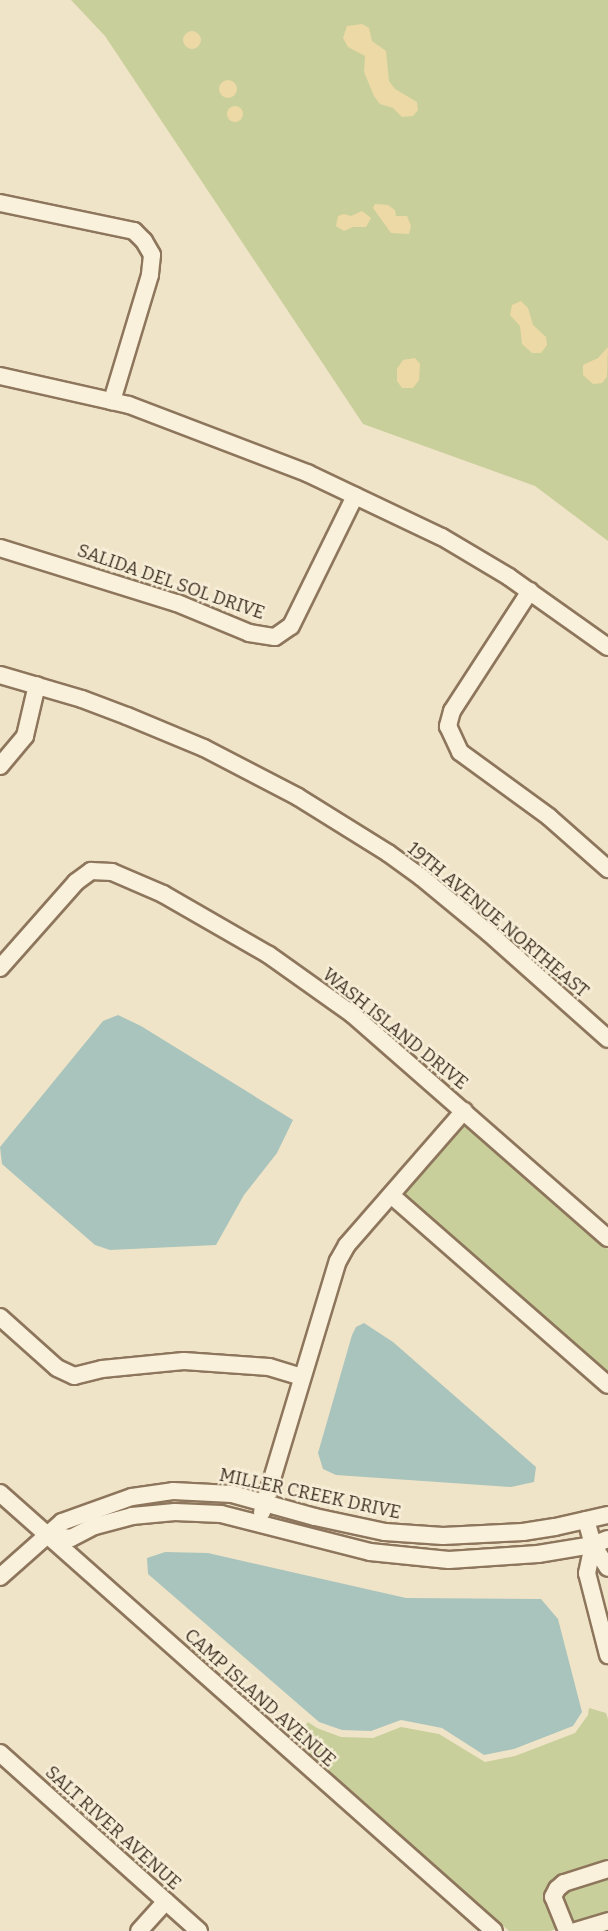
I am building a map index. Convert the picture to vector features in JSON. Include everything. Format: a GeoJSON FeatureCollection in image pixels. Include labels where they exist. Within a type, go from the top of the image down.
{"type":"FeatureCollection","features":[{"type":"Feature","properties":{"kind":"street"},"geometry":{"type":"LineString","coordinates":[[0,203],[134,231],[144,241],[152,255],[150,275],[112,401]]}},
{"type":"Feature","properties":{"kind":"street"},"geometry":{"type":"LineString","coordinates":[[0,376],[129,405],[307,473],[442,537],[530,591],[608,647]]}},
{"type":"Feature","properties":{"kind":"street","name":"SALIDA DEL SOL DRIVE"},"geometry":{"type":"LineString","coordinates":[[0,548],[177,603],[249,633],[275,636],[291,626],[355,496]]}},
{"type":"Feature","properties":{"kind":"street"},"geometry":{"type":"LineString","coordinates":[[530,591],[452,711],[448,726],[460,752],[549,817],[608,869]]}},
{"type":"Feature","properties":{"kind":"street","name":"19TH AVENUE NORTHEAST"},"geometry":{"type":"LineString","coordinates":[[0,675],[37,685],[127,716],[204,748],[255,773],[342,824],[388,853],[457,906],[608,1039]]}},
{"type":"Feature","properties":{"kind":"street"},"geometry":{"type":"LineString","coordinates":[[0,766],[26,736],[37,685]]}},
{"type":"Feature","properties":{"kind":"street","name":"WASH ISLAND DRIVE"},"geometry":{"type":"LineString","coordinates":[[0,968],[76,882],[91,871],[112,872],[163,894],[269,955],[352,1014],[608,1238]]}},
{"type":"Feature","properties":{"kind":"street"},"geometry":{"type":"LineString","coordinates":[[259,1523],[301,1377],[338,1261],[346,1245],[464,1111]]}},
{"type":"Feature","properties":{"kind":"street"},"geometry":{"type":"LineString","coordinates":[[391,1195],[608,1385]]}},
{"type":"Feature","properties":{"kind":"street"},"geometry":{"type":"LineString","coordinates":[[0,1317],[57,1368],[74,1376],[102,1369],[184,1362],[269,1367],[301,1377]]}},
{"type":"Feature","properties":{"kind":"street","name":"MILLER CREEK DRIVE"},"geometry":{"type":"LineString","coordinates":[[0,1577],[62,1522],[142,1496],[173,1491],[232,1494],[315,1517],[385,1532],[443,1536],[523,1532],[608,1515]]}},
{"type":"Feature","properties":{"kind":"street","name":"CAMP ISLAND AVENUE"},"geometry":{"type":"LineString","coordinates":[[0,1493],[494,1931]]}},
{"type":"Feature","properties":{"kind":"street"},"geometry":{"type":"LineString","coordinates":[[47,1535],[71,1538],[95,1526],[132,1516],[175,1512],[221,1514],[370,1552],[449,1560],[538,1554],[600,1542]]}},
{"type":"Feature","properties":{"kind":"street"},"geometry":{"type":"LineString","coordinates":[[586,1521],[600,1542],[608,1568]]}},
{"type":"Feature","properties":{"kind":"street"},"geometry":{"type":"LineString","coordinates":[[600,1542],[587,1573],[608,1655]]}},
{"type":"Feature","properties":{"kind":"street","name":"SALT RIVER AVENUE"},"geometry":{"type":"LineString","coordinates":[[0,1753],[200,1931]]}},
{"type":"Feature","properties":{"kind":"street"},"geometry":{"type":"LineString","coordinates":[[567,1931],[553,1897],[557,1889],[564,1883],[608,1869]]}},
{"type":"Feature","properties":{"kind":"street"},"geometry":{"type":"LineString","coordinates":[[139,1931],[166,1901]]}},
{"type":"Feature","properties":{"kind":"street"},"geometry":{"type":"LineString","coordinates":[[576,1931],[608,1921]]}},
{"type":"Feature","properties":{"kind":"green space"},"geometry":{"type":"Polygon","coordinates":[[[71,0],[608,0],[608,541],[535,486],[363,424],[105,36],[71,0]]]}},
{"type":"Feature","properties":{"kind":"green space"},"geometry":{"type":"Polygon","coordinates":[[[464,1123],[608,1249],[608,1374],[403,1194],[464,1123]]]}},
{"type":"Feature","properties":{"kind":"green space"},"geometry":{"type":"Polygon","coordinates":[[[589,1708],[606,1713],[608,1719],[608,1913],[550,1931],[509,1931],[295,1740],[308,1722],[341,1737],[373,1738],[401,1727],[439,1734],[485,1762],[515,1756],[575,1733],[588,1715],[589,1708]]]}},
{"type":"Feature","properties":{"kind":"sand"},"geometry":{"type":"Polygon","coordinates":[[[362,24],[369,28],[372,41],[386,51],[389,81],[395,89],[417,102],[418,110],[413,116],[402,117],[393,108],[380,104],[374,96],[364,72],[365,56],[348,47],[343,38],[347,26],[362,24]]]}},
{"type":"Feature","properties":{"kind":"sand"},"geometry":{"type":"Polygon","coordinates":[[[188,31],[196,31],[201,36],[199,47],[188,49],[183,44],[183,36],[188,31]]]}},
{"type":"Feature","properties":{"kind":"sand"},"geometry":{"type":"Polygon","coordinates":[[[224,80],[232,80],[237,85],[235,96],[224,98],[219,93],[219,85],[224,80]]]}},
{"type":"Feature","properties":{"kind":"sand"},"geometry":{"type":"Polygon","coordinates":[[[232,106],[238,106],[243,114],[241,120],[232,122],[227,117],[227,111],[232,106]]]}},
{"type":"Feature","properties":{"kind":"sand"},"geometry":{"type":"Polygon","coordinates":[[[375,204],[388,205],[395,210],[396,216],[407,216],[411,226],[409,234],[391,233],[373,208],[375,204]]]}},
{"type":"Feature","properties":{"kind":"sand"},"geometry":{"type":"Polygon","coordinates":[[[362,211],[371,218],[366,227],[353,227],[344,231],[336,226],[338,216],[344,214],[351,216],[362,211]]]}},
{"type":"Feature","properties":{"kind":"sand"},"geometry":{"type":"Polygon","coordinates":[[[521,301],[528,308],[533,325],[546,337],[547,345],[541,353],[532,353],[522,344],[520,326],[510,315],[512,305],[521,301]]]}},
{"type":"Feature","properties":{"kind":"sand"},"geometry":{"type":"Polygon","coordinates":[[[608,347],[607,377],[602,383],[593,384],[583,375],[583,365],[598,358],[608,347]]]}},
{"type":"Feature","properties":{"kind":"sand"},"geometry":{"type":"Polygon","coordinates":[[[415,358],[420,364],[419,380],[413,388],[402,388],[397,381],[397,369],[403,360],[415,358]]]}},
{"type":"Feature","properties":{"kind":"water"},"geometry":{"type":"Polygon","coordinates":[[[118,1015],[141,1026],[293,1120],[277,1153],[244,1195],[216,1245],[110,1250],[95,1245],[2,1164],[0,1147],[103,1021],[118,1015]]]}},
{"type":"Feature","properties":{"kind":"water"},"geometry":{"type":"Polygon","coordinates":[[[364,1323],[393,1342],[536,1467],[534,1482],[511,1487],[336,1475],[323,1469],[318,1453],[352,1335],[356,1327],[364,1323]]]}},
{"type":"Feature","properties":{"kind":"water"},"geometry":{"type":"Polygon","coordinates":[[[165,1552],[208,1553],[406,1598],[541,1599],[558,1619],[582,1712],[573,1726],[514,1749],[484,1755],[442,1728],[401,1720],[371,1731],[342,1730],[319,1722],[148,1574],[147,1558],[165,1552]]]}}]}
